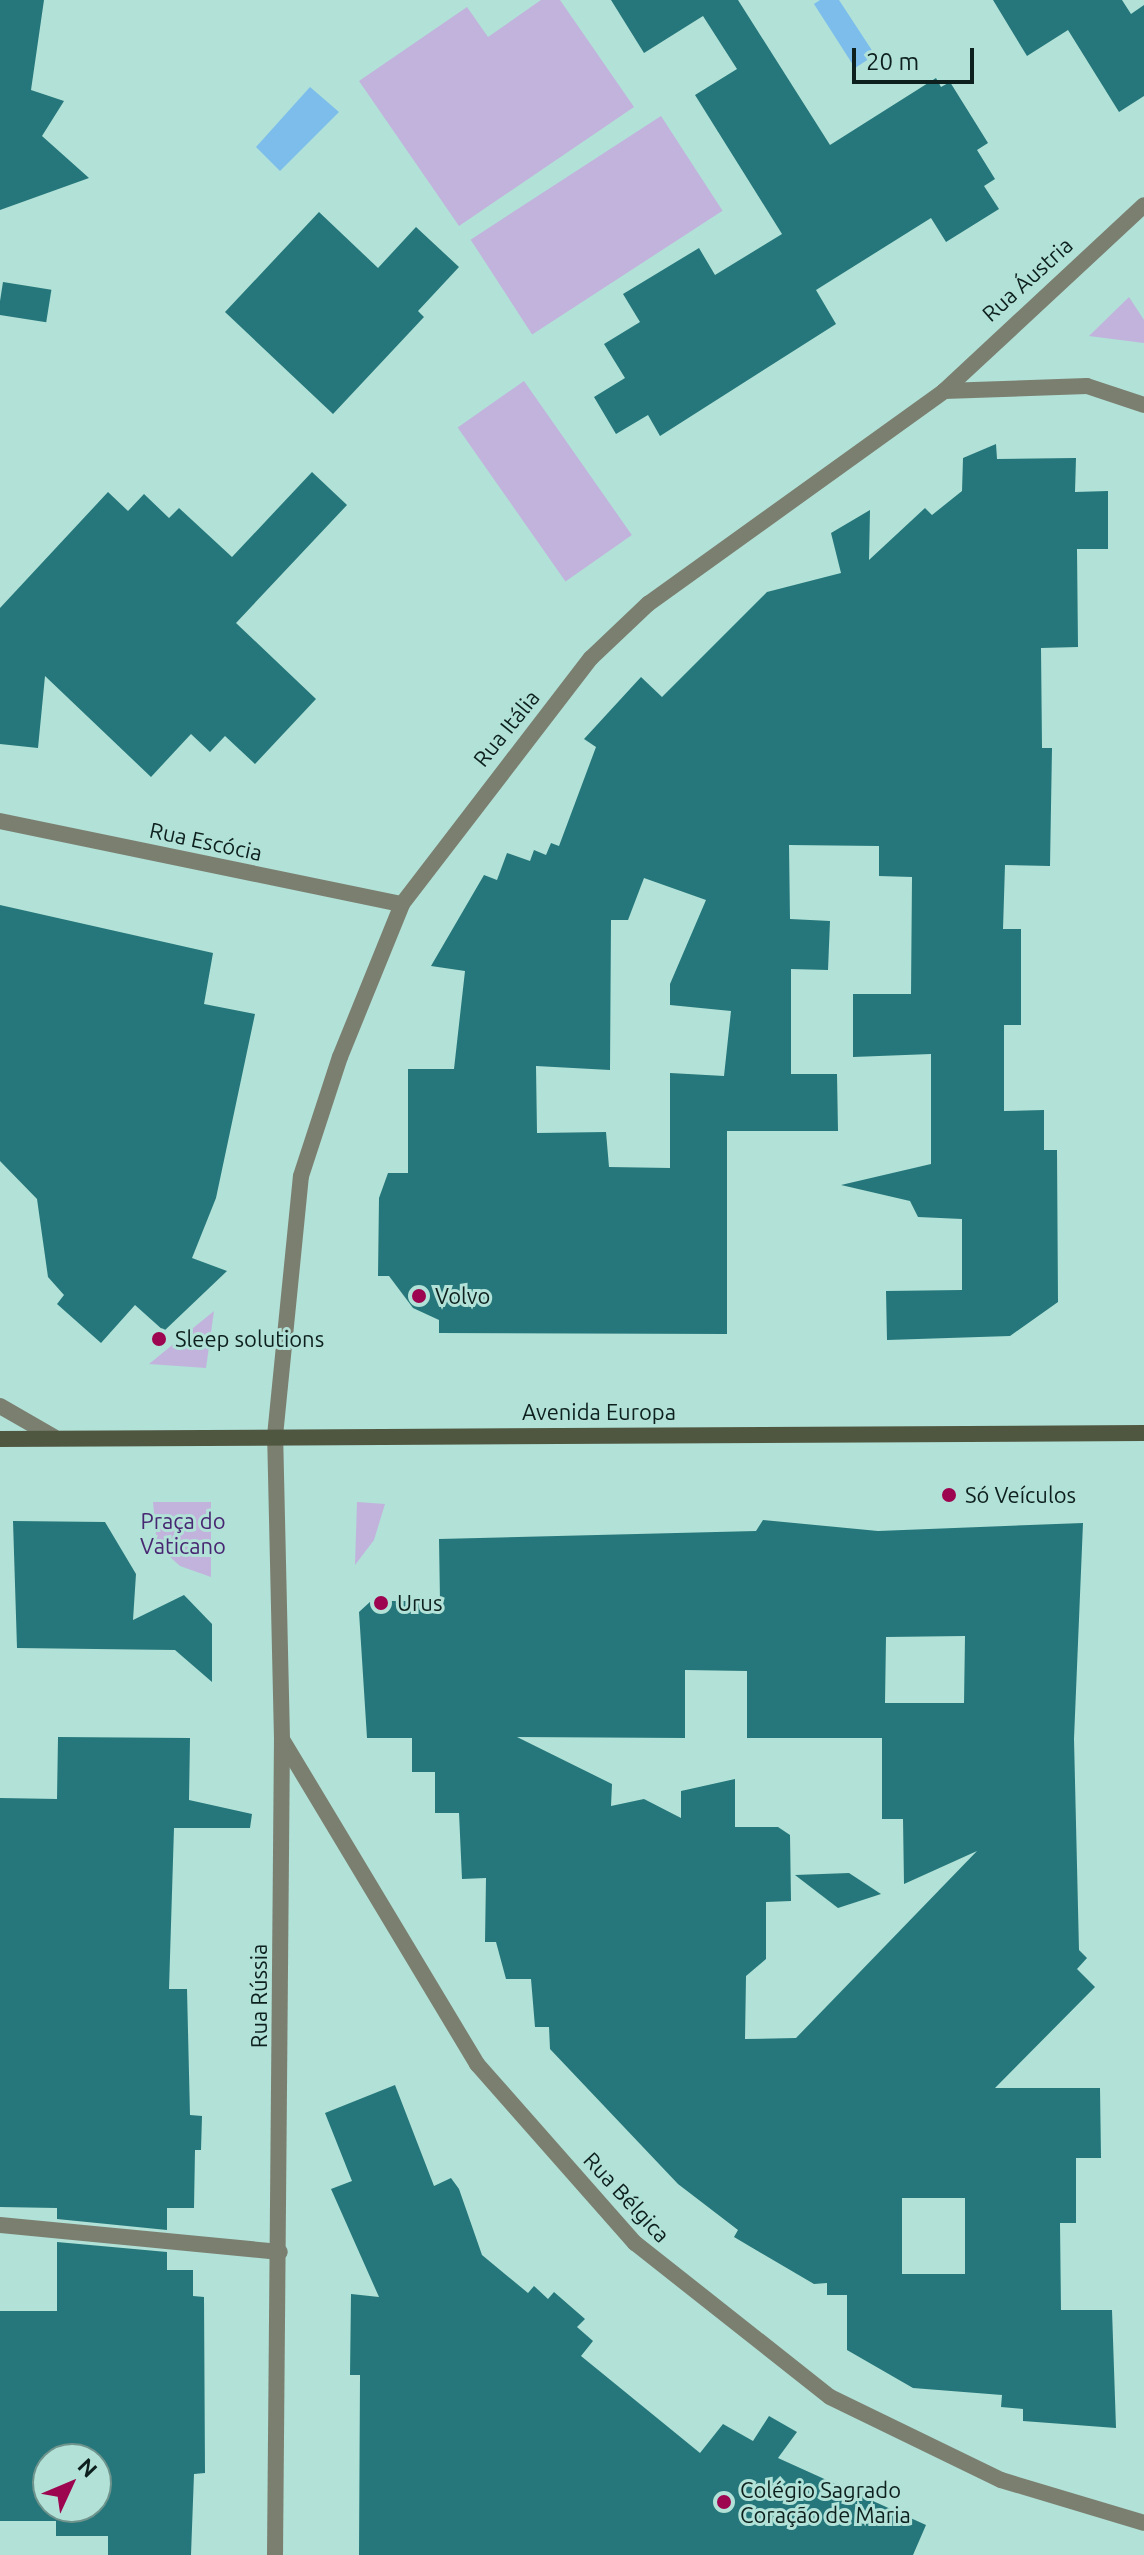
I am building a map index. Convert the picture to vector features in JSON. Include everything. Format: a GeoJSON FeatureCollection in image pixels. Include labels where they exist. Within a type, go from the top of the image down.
{"type":"FeatureCollection","features":[{"type":"Feature","properties":{"kind":"main road","name":"Avenida Europa"},"geometry":{"type":"LineString","coordinates":[[0,1439],[1144,1433]]}},
{"type":"Feature","properties":{"kind":"street","name":"Rua Áustria"},"geometry":{"type":"LineString","coordinates":[[944,391],[1144,205]]}},
{"type":"Feature","properties":{"kind":"street"},"geometry":{"type":"LineString","coordinates":[[944,391],[1087,386],[1144,405]]}},
{"type":"Feature","properties":{"kind":"street","name":"Rua Itália"},"geometry":{"type":"LineString","coordinates":[[275,1436],[301,1176],[402,904],[591,658],[648,604],[944,391]]}},
{"type":"Feature","properties":{"kind":"street","name":"Rua Escócia"},"geometry":{"type":"LineString","coordinates":[[0,821],[402,904]]}},
{"type":"Feature","properties":{"kind":"street"},"geometry":{"type":"LineString","coordinates":[[0,1406],[54,1437]]}},
{"type":"Feature","properties":{"kind":"street","name":"Rua Rússia"},"geometry":{"type":"LineString","coordinates":[[275,1436],[282,1739],[280,2252],[275,2555]]}},
{"type":"Feature","properties":{"kind":"street","name":"Rua Bélgica"},"geometry":{"type":"LineString","coordinates":[[282,1739],[477,2064],[635,2243],[830,2397],[1001,2480],[1144,2523]]}},
{"type":"Feature","properties":{"kind":"street"},"geometry":{"type":"LineString","coordinates":[[0,2225],[280,2252]]}},
{"type":"Feature","properties":{"kind":"green space"},"geometry":{"type":"Polygon","coordinates":[[[541,0],[560,0],[634,107],[459,226],[359,81],[467,7],[488,37],[541,0]]]}},
{"type":"Feature","properties":{"kind":"green space"},"geometry":{"type":"Polygon","coordinates":[[[661,116],[723,211],[532,334],[471,240],[661,116]]]}},
{"type":"Feature","properties":{"kind":"green space"},"geometry":{"type":"Polygon","coordinates":[[[1129,297],[1144,320],[1144,343],[1089,336],[1129,297]]]}},
{"type":"Feature","properties":{"kind":"green space"},"geometry":{"type":"Polygon","coordinates":[[[524,381],[632,535],[565,581],[458,427],[524,381]]]}},
{"type":"Feature","properties":{"kind":"green space"},"geometry":{"type":"Polygon","coordinates":[[[214,1311],[206,1368],[149,1364],[214,1311]]]}},
{"type":"Feature","properties":{"kind":"green space","name":"Praça do Vaticano"},"geometry":{"type":"Polygon","coordinates":[[[153,1502],[211,1502],[211,1577],[180,1566],[157,1545],[153,1502]]]}},
{"type":"Feature","properties":{"kind":"green space"},"geometry":{"type":"Polygon","coordinates":[[[357,1502],[385,1504],[374,1540],[355,1565],[357,1502]]]}},
{"type":"Feature","properties":{"kind":"water"},"geometry":{"type":"Polygon","coordinates":[[[820,0],[839,0],[875,55],[855,68],[814,4],[820,0]]]}},
{"type":"Feature","properties":{"kind":"water"},"geometry":{"type":"Polygon","coordinates":[[[310,87],[339,112],[280,171],[256,147],[310,87]]]}},
{"type":"Feature","properties":{"kind":"building"},"geometry":{"type":"Polygon","coordinates":[[[0,0],[44,0],[31,90],[64,101],[42,136],[89,178],[0,210],[0,0]]]}},
{"type":"Feature","properties":{"kind":"building"},"geometry":{"type":"Polygon","coordinates":[[[611,0],[738,0],[830,145],[936,78],[941,87],[950,82],[988,143],[977,150],[995,179],[984,186],[999,209],[946,242],[931,218],[816,290],[836,324],[660,436],[648,415],[616,434],[594,397],[625,378],[604,344],[640,322],[623,294],[699,248],[715,275],[782,234],[695,95],[737,69],[703,16],[644,53],[611,0]]]}},
{"type":"Feature","properties":{"kind":"building"},"geometry":{"type":"Polygon","coordinates":[[[993,0],[1122,0],[1131,14],[1144,5],[1144,96],[1119,112],[1068,30],[1027,56],[993,0]]]}},
{"type":"Feature","properties":{"kind":"building"},"geometry":{"type":"Polygon","coordinates":[[[319,212],[378,268],[416,227],[459,267],[418,311],[424,317],[333,414],[225,312],[319,212]]]}},
{"type":"Feature","properties":{"kind":"building"},"geometry":{"type":"Polygon","coordinates":[[[3,282],[51,290],[46,322],[0,315],[3,282]]]}},
{"type":"Feature","properties":{"kind":"building"},"geometry":{"type":"Polygon","coordinates":[[[996,444],[997,459],[1076,458],[1075,492],[1108,491],[1108,549],[1077,549],[1078,647],[1041,648],[1042,748],[1052,748],[1050,866],[1005,865],[1003,929],[1021,929],[1021,1025],[1004,1025],[1004,1111],[1044,1110],[1044,1150],[1057,1150],[1058,1302],[1010,1336],[887,1340],[886,1291],[962,1290],[962,1219],[918,1217],[910,1201],[841,1185],[931,1164],[931,1054],[853,1057],[853,994],[911,994],[912,877],[879,876],[879,846],[789,845],[790,919],[830,921],[828,970],[791,969],[791,1074],[837,1074],[838,1131],[727,1131],[727,1334],[439,1333],[439,1320],[413,1308],[389,1276],[378,1276],[379,1198],[388,1173],[408,1173],[408,1069],[454,1069],[465,971],[431,966],[484,875],[497,880],[507,853],[530,861],[534,850],[546,855],[551,843],[559,846],[596,747],[584,739],[641,677],[662,697],[767,592],[841,573],[831,533],[870,510],[869,560],[925,508],[932,515],[962,491],[963,458],[996,444]],[[644,878],[628,920],[611,920],[610,1070],[536,1066],[537,1133],[606,1132],[609,1167],[670,1168],[670,1073],[724,1076],[731,1011],[670,1005],[670,984],[706,900],[644,878]]]}},
{"type":"Feature","properties":{"kind":"building"},"geometry":{"type":"Polygon","coordinates":[[[312,472],[347,505],[236,623],[316,699],[255,764],[225,736],[210,752],[191,734],[151,777],[45,676],[38,748],[0,744],[0,608],[108,492],[128,511],[144,494],[169,518],[179,508],[232,557],[312,472]]]}},
{"type":"Feature","properties":{"kind":"building"},"geometry":{"type":"Polygon","coordinates":[[[0,905],[213,953],[204,1004],[255,1014],[216,1198],[192,1258],[227,1271],[164,1331],[135,1305],[101,1343],[57,1304],[64,1295],[48,1277],[37,1199],[0,1161],[0,905]]]}},
{"type":"Feature","properties":{"kind":"building"},"geometry":{"type":"Polygon","coordinates":[[[763,1520],[878,1531],[1083,1523],[1074,1739],[1079,1950],[1087,1958],[1077,1969],[1095,1987],[995,2088],[1100,2088],[1101,2158],[1076,2158],[1076,2223],[1060,2223],[1061,2310],[1112,2310],[1116,2428],[1023,2421],[1023,2409],[1001,2407],[1002,2395],[913,2388],[847,2350],[847,2295],[827,2295],[827,2283],[814,2284],[734,2237],[738,2230],[678,2184],[550,2049],[549,2027],[535,2027],[531,1979],[506,1979],[496,1942],[485,1942],[486,1878],[462,1879],[459,1813],[435,1813],[435,1772],[412,1772],[412,1738],[367,1738],[359,1612],[371,1601],[440,1601],[439,1539],[756,1531],[763,1520]],[[965,1636],[886,1637],[885,1703],[964,1703],[965,1636]],[[685,1670],[685,1738],[517,1737],[612,1784],[611,1806],[644,1799],[681,1818],[681,1791],[735,1779],[735,1827],[778,1827],[790,1835],[791,1901],[766,1902],[766,1959],[746,1976],[745,2039],[796,2038],[977,1851],[904,1884],[903,1819],[882,1819],[882,1738],[747,1738],[747,1671],[685,1670]],[[902,2198],[902,2274],[965,2274],[965,2198],[902,2198]]]}},
{"type":"Feature","properties":{"kind":"building"},"geometry":{"type":"Polygon","coordinates":[[[13,1521],[105,1522],[136,1574],[133,1620],[184,1595],[212,1624],[212,1682],[175,1650],[17,1648],[13,1521]]]}},
{"type":"Feature","properties":{"kind":"building"},"geometry":{"type":"Polygon","coordinates":[[[58,1737],[190,1738],[189,1800],[252,1814],[250,1828],[174,1828],[169,1989],[187,1989],[190,2115],[202,2116],[201,2150],[195,2150],[194,2208],[167,2208],[167,2230],[57,2219],[57,2208],[0,2207],[0,1798],[57,1799],[58,1737]]]}},
{"type":"Feature","properties":{"kind":"building"},"geometry":{"type":"Polygon","coordinates":[[[849,1873],[881,1894],[838,1908],[795,1875],[849,1873]]]}},
{"type":"Feature","properties":{"kind":"building"},"geometry":{"type":"Polygon","coordinates":[[[395,2085],[434,2186],[451,2178],[459,2189],[482,2255],[528,2293],[534,2286],[548,2299],[554,2292],[585,2319],[577,2327],[593,2341],[581,2356],[700,2453],[723,2424],[753,2441],[769,2416],[797,2432],[778,2458],[926,2525],[913,2555],[359,2555],[360,2375],[350,2375],[351,2294],[379,2297],[331,2189],[352,2181],[325,2113],[395,2085]]]}},
{"type":"Feature","properties":{"kind":"building"},"geometry":{"type":"Polygon","coordinates":[[[57,2242],[167,2252],[167,2270],[193,2270],[193,2296],[204,2297],[205,2473],[194,2474],[191,2555],[108,2555],[108,2536],[56,2536],[56,2523],[112,2523],[112,2443],[32,2443],[32,2521],[0,2521],[0,2311],[57,2311],[57,2242]]]}},
{"type":"Feature","properties":{"kind":"place","name":"Volvo"},"geometry":{"type":"Point","coordinates":[419,1296]}},
{"type":"Feature","properties":{"kind":"place","name":"Sleep solutions"},"geometry":{"type":"Point","coordinates":[159,1339]}},
{"type":"Feature","properties":{"kind":"place","name":"Só Veículos"},"geometry":{"type":"Point","coordinates":[949,1495]}},
{"type":"Feature","properties":{"kind":"place","name":"Urus"},"geometry":{"type":"Point","coordinates":[381,1603]}},
{"type":"Feature","properties":{"kind":"place","name":"Colégio Sagrado Coração de Maria"},"geometry":{"type":"Point","coordinates":[724,2502]}}]}
